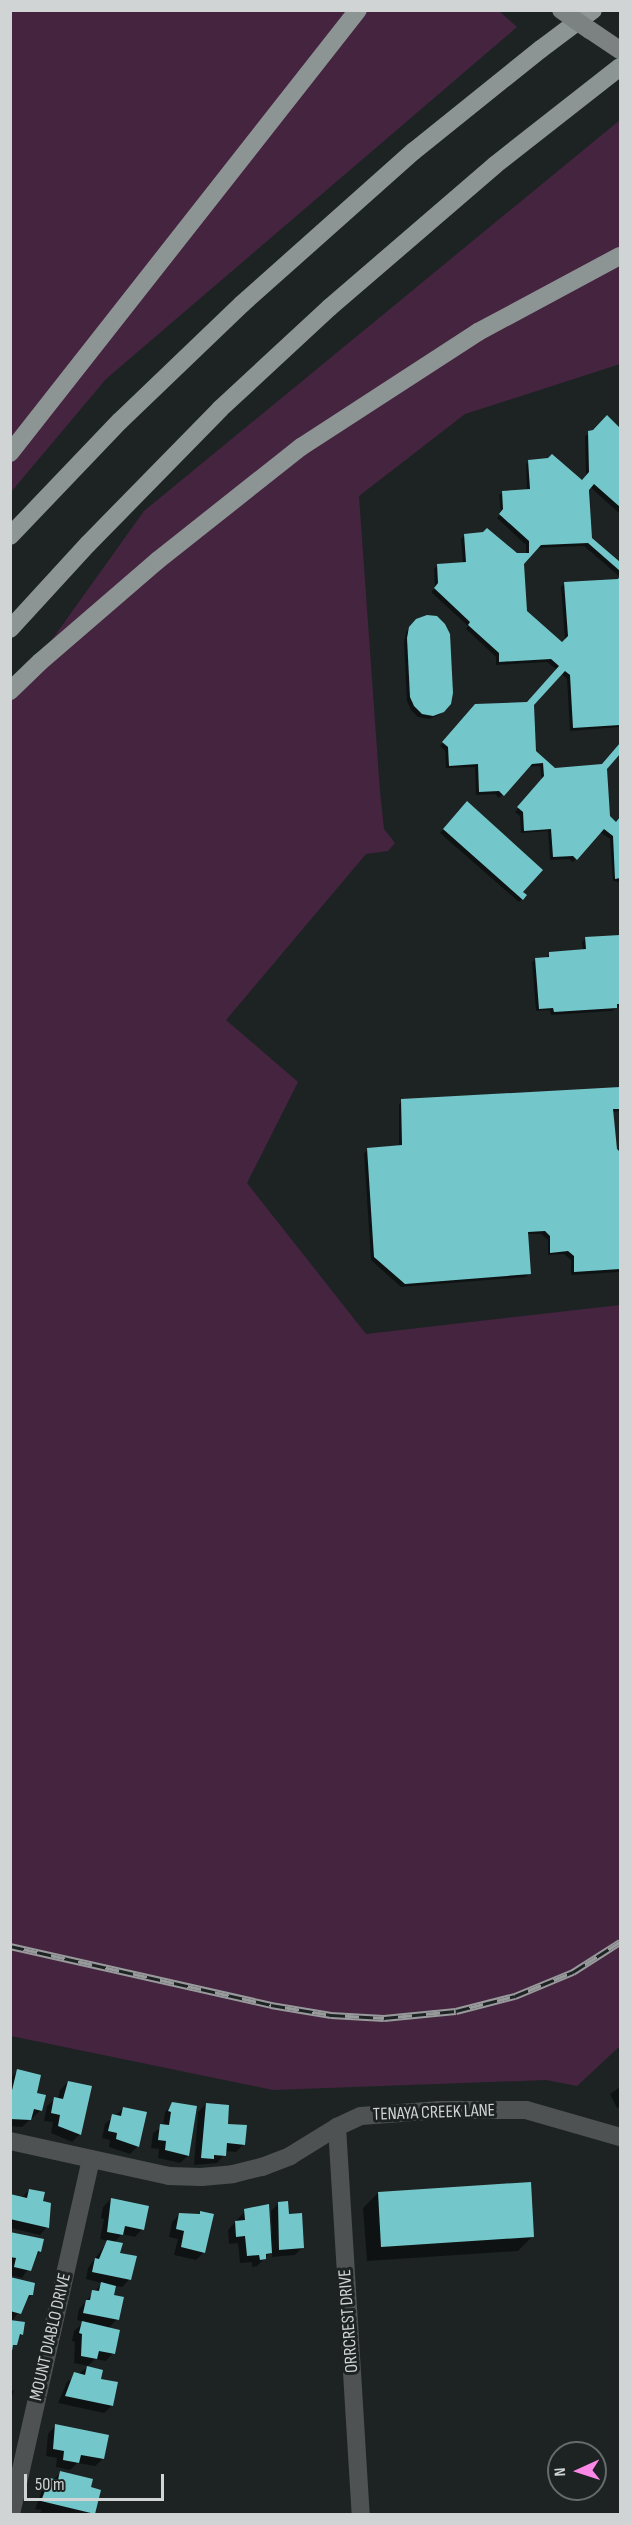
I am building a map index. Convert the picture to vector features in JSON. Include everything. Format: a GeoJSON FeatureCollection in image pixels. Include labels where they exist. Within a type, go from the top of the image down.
{"type":"FeatureCollection","features":[{"type":"Feature","properties":{"kind":"highway"},"geometry":{"type":"LineString","coordinates":[[10,453],[358,10]]}},
{"type":"Feature","properties":{"kind":"highway"},"geometry":{"type":"LineString","coordinates":[[10,536],[120,421],[242,304],[414,151],[593,10]]}},
{"type":"Feature","properties":{"kind":"highway"},"geometry":{"type":"LineString","coordinates":[[10,629],[88,544],[220,409],[329,308],[495,165],[621,67]]}},
{"type":"Feature","properties":{"kind":"highway"},"geometry":{"type":"LineString","coordinates":[[10,691],[40,662],[157,561],[302,447],[478,332],[621,256]]}},
{"type":"Feature","properties":{"kind":"main road"},"geometry":{"type":"LineString","coordinates":[[561,10],[621,50]]}},
{"type":"Feature","properties":{"kind":"street","name":"TENAYA CREEK LANE"},"geometry":{"type":"LineString","coordinates":[[10,2141],[169,2176],[201,2177],[232,2175],[290,2156],[337,2127],[361,2116],[440,2110],[525,2110],[621,2137]]}},
{"type":"Feature","properties":{"kind":"street","name":"ORRCREST DRIVE"},"geometry":{"type":"LineString","coordinates":[[337,2127],[361,2514]]}},
{"type":"Feature","properties":{"kind":"street","name":"MOUNT DIABLO DRIVE"},"geometry":{"type":"LineString","coordinates":[[11,2514],[91,2159]]}},
{"type":"Feature","properties":{"kind":"shaded area"},"geometry":{"type":"Polygon","coordinates":[[[498,10],[517,27],[106,379],[11,492],[11,11],[498,10]]]}},
{"type":"Feature","properties":{"kind":"shaded area"},"geometry":{"type":"Polygon","coordinates":[[[620,120],[620,364],[465,414],[359,496],[380,792],[384,829],[395,843],[388,851],[366,854],[226,1020],[298,1082],[247,1183],[366,1334],[620,1305],[620,2046],[577,2086],[546,2080],[273,2090],[11,2036],[11,697],[144,511],[620,120]]]}},
{"type":"Feature","properties":{"kind":"building"},"geometry":{"type":"Polygon","coordinates":[[[607,415],[620,428],[620,507],[594,484],[589,490],[592,538],[620,562],[620,571],[588,543],[541,545],[524,564],[527,611],[562,642],[568,636],[564,582],[618,579],[620,576],[620,725],[573,728],[570,675],[565,671],[534,705],[536,751],[555,768],[602,764],[620,743],[620,754],[607,769],[610,816],[616,822],[620,817],[620,878],[615,879],[613,836],[604,829],[577,860],[573,856],[553,857],[551,829],[524,831],[523,812],[517,807],[544,776],[543,763],[532,764],[504,796],[499,791],[479,792],[478,764],[449,766],[448,747],[442,742],[475,704],[527,702],[559,666],[551,659],[499,662],[499,653],[468,625],[470,622],[434,588],[438,583],[437,564],[466,562],[464,534],[483,532],[487,528],[517,553],[529,553],[529,541],[499,514],[503,509],[502,491],[530,489],[528,460],[548,458],[552,454],[582,480],[589,472],[588,431],[593,430],[607,415]]]}},
{"type":"Feature","properties":{"kind":"building"},"geometry":{"type":"Polygon","coordinates":[[[427,615],[437,616],[445,624],[450,634],[453,693],[451,704],[444,712],[433,716],[422,714],[414,706],[410,697],[407,638],[409,627],[416,619],[427,615]]]}},
{"type":"Feature","properties":{"kind":"building"},"geometry":{"type":"Polygon","coordinates":[[[467,801],[543,870],[523,892],[527,895],[523,900],[443,829],[467,801]]]}},
{"type":"Feature","properties":{"kind":"building"},"geometry":{"type":"Polygon","coordinates":[[[620,935],[620,1004],[617,1004],[617,1008],[554,1012],[553,1008],[539,1009],[535,958],[549,957],[549,952],[586,949],[585,937],[620,935]]]}},
{"type":"Feature","properties":{"kind":"building"},"geometry":{"type":"Polygon","coordinates":[[[620,1087],[620,1109],[613,1109],[617,1149],[620,1152],[620,1269],[574,1272],[574,1256],[568,1251],[550,1253],[550,1236],[545,1231],[528,1232],[531,1274],[405,1284],[374,1257],[367,1148],[402,1145],[401,1099],[620,1087]]]}},
{"type":"Feature","properties":{"kind":"building"},"geometry":{"type":"Polygon","coordinates":[[[17,2069],[41,2075],[37,2093],[46,2095],[42,2111],[34,2109],[31,2120],[10,2119],[10,2099],[17,2069]]]}},
{"type":"Feature","properties":{"kind":"building"},"geometry":{"type":"Polygon","coordinates":[[[68,2081],[92,2086],[81,2135],[58,2126],[60,2115],[51,2113],[54,2097],[63,2099],[68,2081]]]}},
{"type":"Feature","properties":{"kind":"building"},"geometry":{"type":"Polygon","coordinates":[[[172,2102],[197,2106],[189,2156],[165,2150],[166,2141],[158,2140],[160,2124],[169,2125],[171,2112],[168,2111],[172,2102]]]}},
{"type":"Feature","properties":{"kind":"building"},"geometry":{"type":"Polygon","coordinates":[[[206,2103],[229,2105],[228,2124],[247,2125],[245,2145],[227,2143],[226,2156],[214,2155],[214,2159],[201,2158],[206,2103]]]}},
{"type":"Feature","properties":{"kind":"building"},"geometry":{"type":"Polygon","coordinates":[[[123,2107],[147,2112],[139,2147],[116,2139],[117,2133],[108,2131],[112,2114],[121,2116],[123,2107]]]}},
{"type":"Feature","properties":{"kind":"building"},"geometry":{"type":"Polygon","coordinates":[[[531,2182],[534,2237],[381,2247],[378,2192],[531,2182]]]}},
{"type":"Feature","properties":{"kind":"building"},"geometry":{"type":"Polygon","coordinates":[[[29,2189],[45,2192],[43,2201],[51,2203],[49,2228],[10,2219],[10,2194],[27,2198],[29,2189]]]}},
{"type":"Feature","properties":{"kind":"building"},"geometry":{"type":"Polygon","coordinates":[[[111,2198],[149,2206],[144,2230],[125,2226],[123,2235],[107,2232],[111,2198]]]}},
{"type":"Feature","properties":{"kind":"building"},"geometry":{"type":"Polygon","coordinates":[[[288,2201],[289,2214],[302,2213],[304,2248],[279,2250],[278,2202],[288,2201]]]}},
{"type":"Feature","properties":{"kind":"building"},"geometry":{"type":"Polygon","coordinates":[[[269,2204],[272,2253],[266,2254],[266,2259],[260,2260],[259,2255],[247,2256],[245,2236],[236,2237],[235,2221],[245,2220],[244,2209],[269,2204]]]}},
{"type":"Feature","properties":{"kind":"building"},"geometry":{"type":"Polygon","coordinates":[[[200,2211],[214,2214],[205,2253],[181,2247],[184,2231],[176,2229],[179,2213],[200,2214],[200,2211]]]}},
{"type":"Feature","properties":{"kind":"building"},"geometry":{"type":"Polygon","coordinates":[[[10,2232],[44,2239],[41,2252],[38,2251],[31,2271],[14,2267],[16,2258],[10,2257],[10,2232]]]}},
{"type":"Feature","properties":{"kind":"building"},"geometry":{"type":"Polygon","coordinates":[[[107,2240],[123,2243],[120,2253],[137,2256],[131,2280],[92,2272],[95,2258],[99,2259],[107,2240]]]}},
{"type":"Feature","properties":{"kind":"building"},"geometry":{"type":"Polygon","coordinates":[[[10,2277],[35,2283],[33,2295],[29,2295],[21,2314],[10,2311],[10,2277]]]}},
{"type":"Feature","properties":{"kind":"building"},"geometry":{"type":"Polygon","coordinates":[[[101,2282],[116,2286],[114,2295],[124,2297],[119,2320],[83,2313],[86,2300],[90,2300],[92,2290],[99,2291],[101,2282]]]}},
{"type":"Feature","properties":{"kind":"building"},"geometry":{"type":"Polygon","coordinates":[[[10,2320],[25,2322],[23,2335],[20,2334],[17,2345],[13,2345],[12,2351],[10,2320]]]}},
{"type":"Feature","properties":{"kind":"building"},"geometry":{"type":"Polygon","coordinates":[[[82,2321],[120,2330],[115,2354],[99,2351],[97,2359],[81,2356],[82,2334],[79,2333],[82,2321]]]}},
{"type":"Feature","properties":{"kind":"building"},"geometry":{"type":"Polygon","coordinates":[[[87,2366],[103,2370],[101,2379],[118,2382],[113,2406],[65,2396],[74,2372],[85,2375],[87,2366]]]}},
{"type":"Feature","properties":{"kind":"building"},"geometry":{"type":"Polygon","coordinates":[[[55,2424],[109,2435],[104,2459],[81,2455],[79,2463],[63,2460],[64,2451],[53,2449],[55,2424]]]}},
{"type":"Feature","properties":{"kind":"building"},"geometry":{"type":"Polygon","coordinates":[[[60,2471],[93,2479],[91,2487],[101,2490],[95,2514],[41,2501],[50,2478],[58,2480],[60,2471]]]}},
{"type":"Feature","properties":{"kind":"railway"},"geometry":{"type":"LineString","coordinates":[[10,1946],[271,2005],[331,2015],[384,2018],[456,2011],[515,1996],[573,1972],[620,1942]]}}]}
